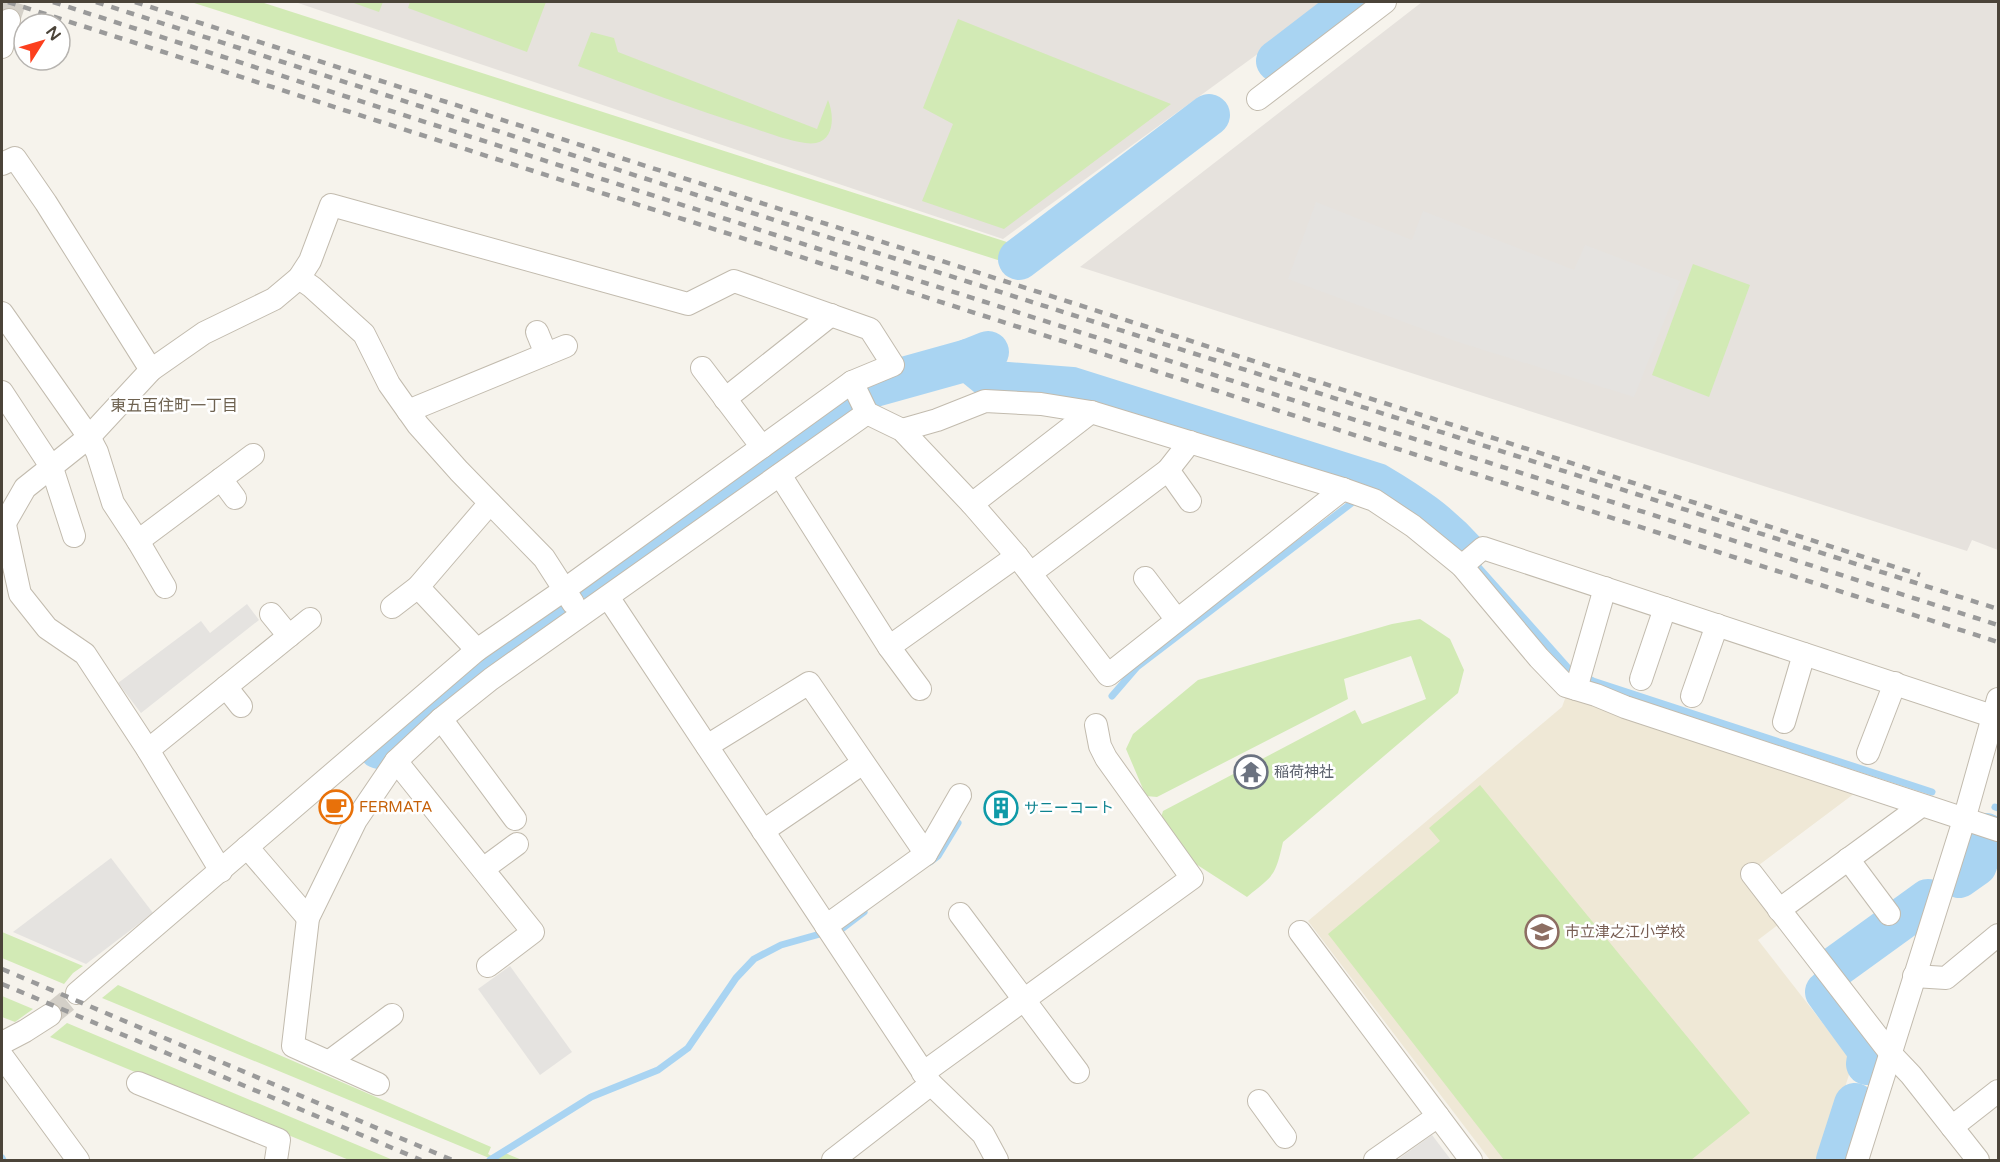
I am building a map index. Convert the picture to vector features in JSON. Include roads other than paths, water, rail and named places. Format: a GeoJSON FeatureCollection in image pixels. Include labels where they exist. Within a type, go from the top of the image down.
{"type":"FeatureCollection","features":[{"type":"Feature","properties":{"kind":"street"},"geometry":{"type":"LineString","coordinates":[[1258,99],[1385,2]]}},
{"type":"Feature","properties":{"kind":"street"},"geometry":{"type":"LineString","coordinates":[[2,46],[9,20]]}},
{"type":"Feature","properties":{"kind":"street"},"geometry":{"type":"LineString","coordinates":[[2,165],[15,158],[151,370]]}},
{"type":"Feature","properties":{"kind":"street"},"geometry":{"type":"LineString","coordinates":[[221,871],[148,750],[85,654],[47,628],[20,594],[3,527],[25,488],[90,437],[151,370],[204,333],[274,298],[298,278],[310,261],[331,205],[688,304],[734,281],[870,329],[894,365],[858,395],[711,501],[573,583],[477,650],[400,738],[356,820],[308,918],[293,1047],[330,1061],[378,1084]]}},
{"type":"Feature","properties":{"kind":"street"},"geometry":{"type":"LineString","coordinates":[[298,278],[312,287],[364,334],[389,384],[425,433],[544,558],[596,605],[707,746],[927,1078],[982,1134],[997,1161]]}},
{"type":"Feature","properties":{"kind":"street"},"geometry":{"type":"LineString","coordinates":[[2,313],[90,437],[98,452],[113,503],[165,587]]}},
{"type":"Feature","properties":{"kind":"street"},"geometry":{"type":"LineString","coordinates":[[725,399],[831,315]]}},
{"type":"Feature","properties":{"kind":"street"},"geometry":{"type":"LineString","coordinates":[[408,411],[556,350],[537,333]]}},
{"type":"Feature","properties":{"kind":"street"},"geometry":{"type":"LineString","coordinates":[[702,368],[768,461],[889,647],[920,689]]}},
{"type":"Feature","properties":{"kind":"street"},"geometry":{"type":"LineString","coordinates":[[2,392],[52,468],[74,536]]}},
{"type":"Feature","properties":{"kind":"street"},"geometry":{"type":"LineString","coordinates":[[858,395],[902,430],[972,504],[1024,564],[1108,675],[1343,489]]}},
{"type":"Feature","properties":{"kind":"street"},"geometry":{"type":"LineString","coordinates":[[77,993],[247,847],[400,738],[441,719],[491,679],[596,605],[711,501],[858,395]]}},
{"type":"Feature","properties":{"kind":"street"},"geometry":{"type":"LineString","coordinates":[[902,430],[937,420],[985,401],[1041,404],[1091,412],[1374,500],[1413,526],[1462,566],[1539,658],[1566,686],[1998,830]]}},
{"type":"Feature","properties":{"kind":"street"},"geometry":{"type":"LineString","coordinates":[[972,504],[1091,412]]}},
{"type":"Feature","properties":{"kind":"street"},"geometry":{"type":"LineString","coordinates":[[889,647],[1024,564],[1168,470],[1190,442]]}},
{"type":"Feature","properties":{"kind":"street"},"geometry":{"type":"LineString","coordinates":[[138,541],[253,455]]}},
{"type":"Feature","properties":{"kind":"street"},"geometry":{"type":"LineString","coordinates":[[1168,470],[1190,501]]}},
{"type":"Feature","properties":{"kind":"street"},"geometry":{"type":"LineString","coordinates":[[220,479],[235,498]]}},
{"type":"Feature","properties":{"kind":"street"},"geometry":{"type":"LineString","coordinates":[[392,607],[418,587],[490,503]]}},
{"type":"Feature","properties":{"kind":"street"},"geometry":{"type":"LineString","coordinates":[[1462,566],[1484,548],[1895,683],[1997,711],[1857,1161]]}},
{"type":"Feature","properties":{"kind":"street"},"geometry":{"type":"LineString","coordinates":[[1145,578],[1177,620]]}},
{"type":"Feature","properties":{"kind":"street"},"geometry":{"type":"LineString","coordinates":[[418,587],[477,650]]}},
{"type":"Feature","properties":{"kind":"street"},"geometry":{"type":"LineString","coordinates":[[1576,690],[1605,588]]}},
{"type":"Feature","properties":{"kind":"street"},"geometry":{"type":"LineString","coordinates":[[1641,679],[1665,608]]}},
{"type":"Feature","properties":{"kind":"street"},"geometry":{"type":"LineString","coordinates":[[271,614],[289,636]]}},
{"type":"Feature","properties":{"kind":"street"},"geometry":{"type":"LineString","coordinates":[[148,750],[310,619]]}},
{"type":"Feature","properties":{"kind":"street"},"geometry":{"type":"LineString","coordinates":[[1692,696],[1717,625]]}},
{"type":"Feature","properties":{"kind":"street"},"geometry":{"type":"LineString","coordinates":[[1784,722],[1804,654]]}},
{"type":"Feature","properties":{"kind":"street"},"geometry":{"type":"LineString","coordinates":[[707,746],[809,683],[926,854]]}},
{"type":"Feature","properties":{"kind":"street"},"geometry":{"type":"LineString","coordinates":[[1868,753],[1895,683]]}},
{"type":"Feature","properties":{"kind":"street"},"geometry":{"type":"LineString","coordinates":[[226,687],[241,706]]}},
{"type":"Feature","properties":{"kind":"street"},"geometry":{"type":"LineString","coordinates":[[441,719],[516,819]]}},
{"type":"Feature","properties":{"kind":"street"},"geometry":{"type":"LineString","coordinates":[[841,1158],[927,1078],[1023,999],[1192,878],[1106,758],[1100,746],[1096,725]]}},
{"type":"Feature","properties":{"kind":"street"},"geometry":{"type":"LineString","coordinates":[[400,738],[483,869],[533,932],[488,966]]}},
{"type":"Feature","properties":{"kind":"street"},"geometry":{"type":"LineString","coordinates":[[763,831],[864,763]]}},
{"type":"Feature","properties":{"kind":"street"},"geometry":{"type":"LineString","coordinates":[[826,926],[926,854],[960,795]]}},
{"type":"Feature","properties":{"kind":"street"},"geometry":{"type":"LineString","coordinates":[[1779,910],[1921,806]]}},
{"type":"Feature","properties":{"kind":"street"},"geometry":{"type":"LineString","coordinates":[[483,869],[517,844]]}},
{"type":"Feature","properties":{"kind":"street"},"geometry":{"type":"LineString","coordinates":[[247,847],[308,918]]}},
{"type":"Feature","properties":{"kind":"street"},"geometry":{"type":"LineString","coordinates":[[1848,859],[1888,914]]}},
{"type":"Feature","properties":{"kind":"street"},"geometry":{"type":"LineString","coordinates":[[1752,874],[1891,1054],[1911,1075],[1978,1161]]}},
{"type":"Feature","properties":{"kind":"street"},"geometry":{"type":"LineString","coordinates":[[960,914],[1078,1072]]}},
{"type":"Feature","properties":{"kind":"street"},"geometry":{"type":"LineString","coordinates":[[1300,932],[1472,1161]]}},
{"type":"Feature","properties":{"kind":"street"},"geometry":{"type":"LineString","coordinates":[[1914,976],[1946,978],[1998,934]]}},
{"type":"Feature","properties":{"kind":"street"},"geometry":{"type":"LineString","coordinates":[[2,1043],[50,1015]]}},
{"type":"Feature","properties":{"kind":"street"},"geometry":{"type":"LineString","coordinates":[[330,1061],[392,1015]]}},
{"type":"Feature","properties":{"kind":"street"},"geometry":{"type":"LineString","coordinates":[[2,1056],[78,1161]]}},
{"type":"Feature","properties":{"kind":"street"},"geometry":{"type":"LineString","coordinates":[[138,1083],[279,1140],[273,1158]]}},
{"type":"Feature","properties":{"kind":"street"},"geometry":{"type":"LineString","coordinates":[[1952,1127],[1998,1091]]}},
{"type":"Feature","properties":{"kind":"street"},"geometry":{"type":"LineString","coordinates":[[1259,1101],[1285,1137]]}},
{"type":"Feature","properties":{"kind":"street"},"geometry":{"type":"LineString","coordinates":[[1375,1161],[1438,1116]]}},
{"type":"Feature","properties":{"kind":"waterway"},"geometry":{"type":"LineString","coordinates":[[1277,61],[1354,2]]}},
{"type":"Feature","properties":{"kind":"waterway"},"geometry":{"type":"LineString","coordinates":[[1019,259],[1209,115]]}},
{"type":"Feature","properties":{"kind":"waterway"},"geometry":{"type":"LineString","coordinates":[[596,581],[848,399],[871,387],[968,360],[988,352]]}},
{"type":"Feature","properties":{"kind":"waterway"},"geometry":{"type":"LineString","coordinates":[[968,360],[995,382],[1072,388],[1377,484],[1424,515],[1465,552]]}},
{"type":"Feature","properties":{"kind":"waterway"},"geometry":{"type":"LineString","coordinates":[[1112,696],[1137,667],[1353,502]]}},
{"type":"Feature","properties":{"kind":"waterway"},"geometry":{"type":"LineString","coordinates":[[1473,561],[1570,670],[1593,681],[1932,792]]}},
{"type":"Feature","properties":{"kind":"waterway"},"geometry":{"type":"LineString","coordinates":[[379,748],[478,665],[560,606]]}},
{"type":"Feature","properties":{"kind":"waterway"},"geometry":{"type":"LineString","coordinates":[[930,862],[938,856],[958,823]]}},
{"type":"Feature","properties":{"kind":"waterway"},"geometry":{"type":"LineString","coordinates":[[1959,877],[1976,865],[1986,834]]}},
{"type":"Feature","properties":{"kind":"waterway"},"geometry":{"type":"LineString","coordinates":[[1834,968],[1928,900]]}},
{"type":"Feature","properties":{"kind":"waterway"},"geometry":{"type":"LineString","coordinates":[[843,928],[864,912]]}},
{"type":"Feature","properties":{"kind":"waterway"},"geometry":{"type":"LineString","coordinates":[[490,1160],[591,1097],[658,1070],[688,1048],[736,978],[754,959],[781,945],[820,934]]}},
{"type":"Feature","properties":{"kind":"waterway"},"geometry":{"type":"LineString","coordinates":[[1826,992],[1869,1051],[1867,1064]]}},
{"type":"Feature","properties":{"kind":"waterway"},"geometry":{"type":"LineString","coordinates":[[1837,1160],[1855,1104]]}},
{"type":"Feature","properties":{"kind":"tunnel"},"geometry":{"type":"LineString","coordinates":[[9,20],[15,2]]}},
{"type":"Feature","properties":{"kind":"tunnel"},"geometry":{"type":"LineString","coordinates":[[50,1015],[77,993]]}},
{"type":"Feature","properties":{"kind":"railway"},"geometry":{"type":"LineString","coordinates":[[8,2],[1998,642]]}},
{"type":"Feature","properties":{"kind":"railway"},"geometry":{"type":"LineString","coordinates":[[53,2],[1998,625]]}},
{"type":"Feature","properties":{"kind":"railway"},"geometry":{"type":"LineString","coordinates":[[96,2],[1998,609]]}},
{"type":"Feature","properties":{"kind":"railway"},"geometry":{"type":"LineString","coordinates":[[135,2],[1920,575]]}},
{"type":"Feature","properties":{"kind":"railway"},"geometry":{"type":"LineString","coordinates":[[2,969],[452,1160]]}},
{"type":"Feature","properties":{"kind":"railway"},"geometry":{"type":"LineString","coordinates":[[2,984],[421,1160]]}},
{"type":"Feature","properties":{"kind":"place","name":"稲荷神社"},"geometry":{"type":"Point","coordinates":[1251,772]}},
{"type":"Feature","properties":{"kind":"place","name":"FERMATA"},"geometry":{"type":"Point","coordinates":[336,807]}},
{"type":"Feature","properties":{"kind":"place","name":"サニーコート"},"geometry":{"type":"Point","coordinates":[1001,808]}},
{"type":"Feature","properties":{"kind":"place","name":"市立津之江小学校"},"geometry":{"type":"Point","coordinates":[1542,932]}},
{"type":"Feature","properties":{"kind":"district","name":"東五百住町一丁目"},"geometry":{"type":"Point","coordinates":[174,406]}}]}
